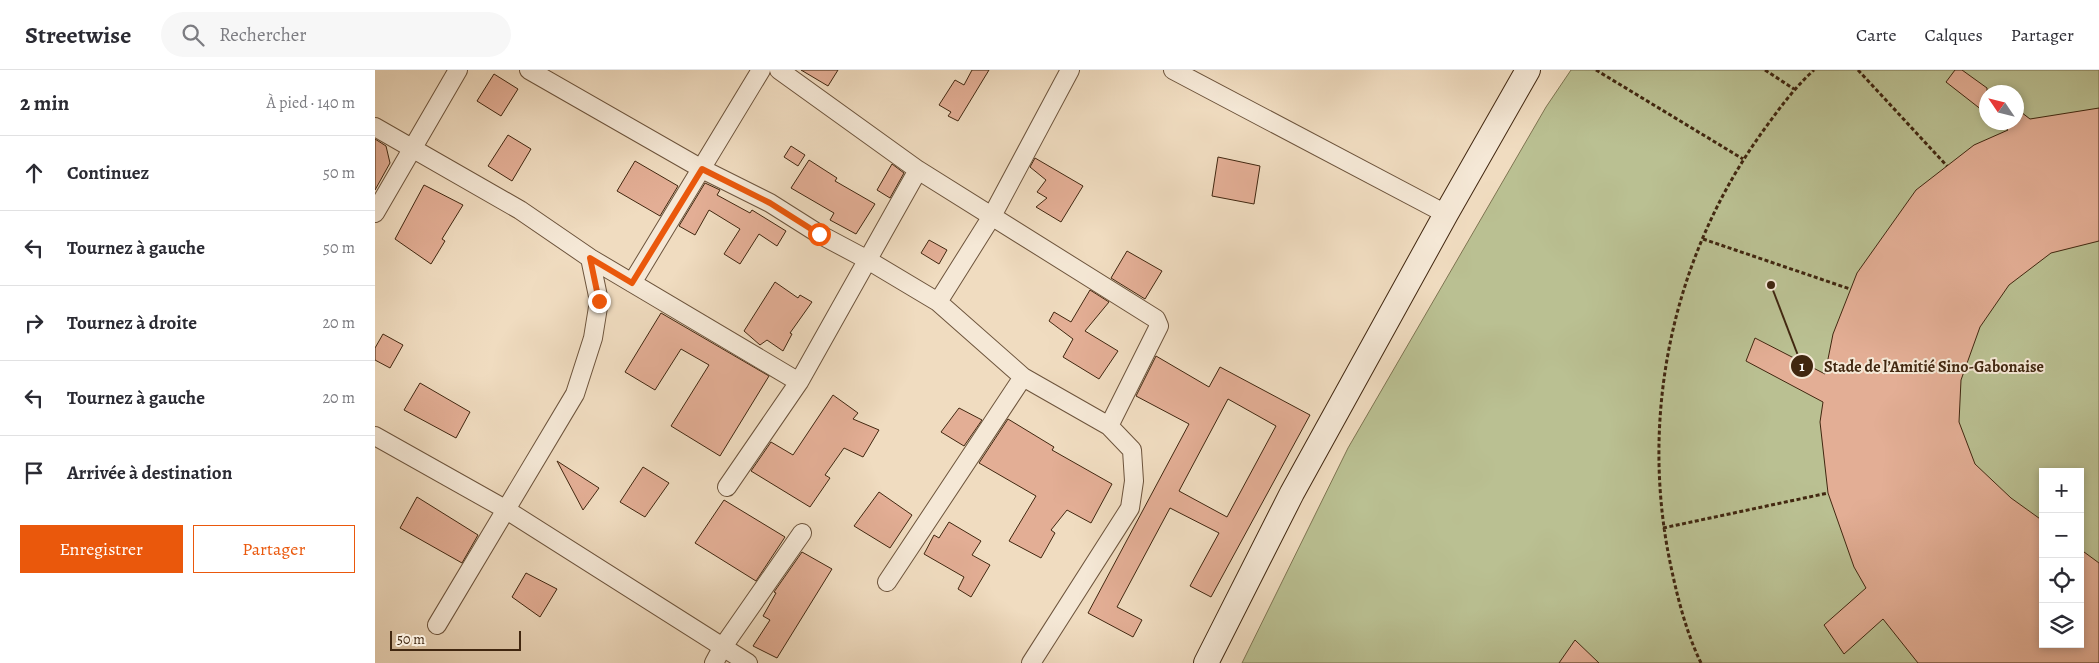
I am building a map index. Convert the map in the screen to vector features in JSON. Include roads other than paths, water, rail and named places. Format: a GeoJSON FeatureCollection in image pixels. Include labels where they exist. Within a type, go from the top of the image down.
{"type":"FeatureCollection","features":[{"type":"Feature","properties":{"kind":"main road"},"geometry":{"type":"LineString","coordinates":[[1206,663],[1292,493],[1446,214],[1529,70]]}},
{"type":"Feature","properties":{"kind":"street"},"geometry":{"type":"LineString","coordinates":[[375,213],[458,70]]}},
{"type":"Feature","properties":{"kind":"street"},"geometry":{"type":"LineString","coordinates":[[529,70],[702,169],[770,203],[819,234],[938,302],[1023,376],[1109,426],[1132,450],[1134,481],[1130,508],[1031,663]]}},
{"type":"Feature","properties":{"kind":"street"},"geometry":{"type":"LineString","coordinates":[[632,283],[761,70]]}},
{"type":"Feature","properties":{"kind":"street"},"geometry":{"type":"LineString","coordinates":[[779,70],[918,170],[1157,319],[1159,326],[1109,426]]}},
{"type":"Feature","properties":{"kind":"street"},"geometry":{"type":"LineString","coordinates":[[938,302],[992,216],[1070,70]]}},
{"type":"Feature","properties":{"kind":"street"},"geometry":{"type":"LineString","coordinates":[[1173,70],[1446,214]]}},
{"type":"Feature","properties":{"kind":"street"},"geometry":{"type":"LineString","coordinates":[[375,127],[520,210],[590,258],[799,382]]}},
{"type":"Feature","properties":{"kind":"street"},"geometry":{"type":"LineString","coordinates":[[727,487],[799,382],[918,170]]}},
{"type":"Feature","properties":{"kind":"street"},"geometry":{"type":"LineString","coordinates":[[437,625],[575,394],[593,338],[599,301],[590,258]]}},
{"type":"Feature","properties":{"kind":"street"},"geometry":{"type":"LineString","coordinates":[[887,582],[1023,376]]}},
{"type":"Feature","properties":{"kind":"street"},"geometry":{"type":"LineString","coordinates":[[375,436],[505,509],[718,655],[748,663]]}},
{"type":"Feature","properties":{"kind":"street"},"geometry":{"type":"LineString","coordinates":[[718,655],[802,533]]}},
{"type":"Feature","properties":{"kind":"place","name":"Stade de l’Amitié Sino-Gabonaise"},"geometry":{"type":"Point","coordinates":[1771,285]}}]}
